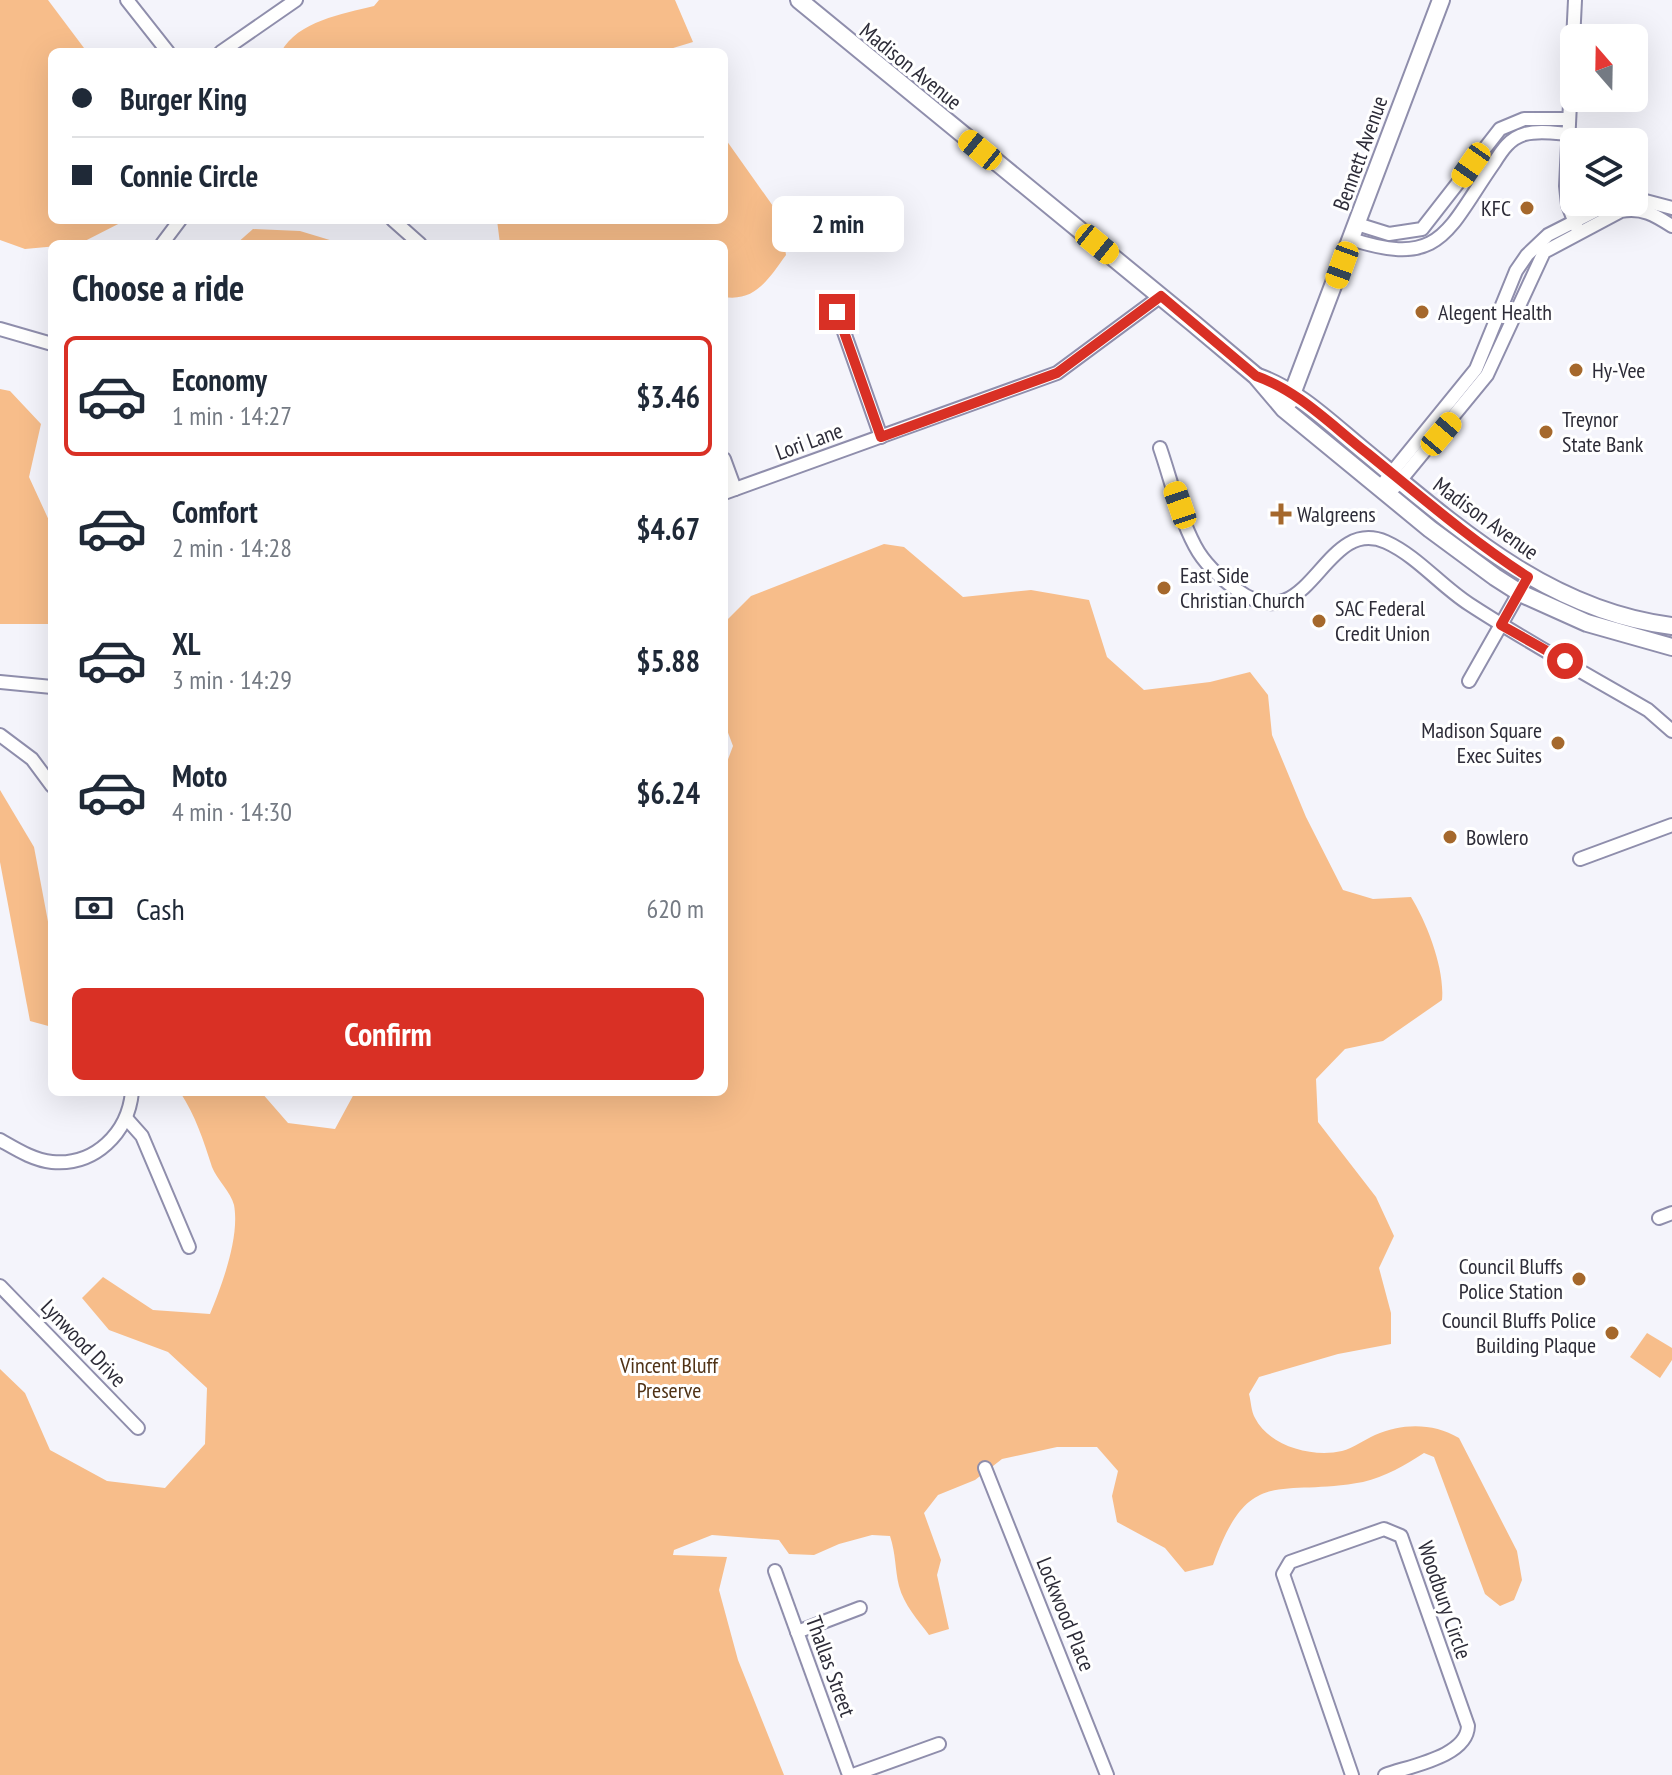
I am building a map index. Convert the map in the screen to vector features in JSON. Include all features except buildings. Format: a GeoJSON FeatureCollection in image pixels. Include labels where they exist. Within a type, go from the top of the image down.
{"type":"FeatureCollection","features":[{"type":"Feature","properties":{"kind":"main road","name":"Madison Avenue"},"geometry":{"type":"LineString","coordinates":[[799,0],[1256,376],[1397,477],[1528,577],[1595,607],[1672,626]]}},
{"type":"Feature","properties":{"kind":"main road","name":"Bennett Avenue"},"geometry":{"type":"LineString","coordinates":[[1289,402],[1441,0]]}},
{"type":"Feature","properties":{"kind":"main road","name":"Madison Avenue"},"geometry":{"type":"LineString","coordinates":[[1289,402],[1385,492],[1465,556],[1520,593],[1587,623],[1672,647]]}},
{"type":"Feature","properties":{"kind":"street"},"geometry":{"type":"LineString","coordinates":[[127,0],[165,48]]}},
{"type":"Feature","properties":{"kind":"street"},"geometry":{"type":"LineString","coordinates":[[227,48],[296,0]]}},
{"type":"Feature","properties":{"kind":"street"},"geometry":{"type":"LineString","coordinates":[[1569,128],[1575,0]]}},
{"type":"Feature","properties":{"kind":"street"},"geometry":{"type":"LineString","coordinates":[[1354,232],[1389,234],[1422,229],[1500,129],[1524,119],[1569,119]]}},
{"type":"Feature","properties":{"kind":"street"},"geometry":{"type":"LineString","coordinates":[[1354,232],[1394,252],[1424,247],[1447,229],[1511,142],[1532,132],[1560,134]]}},
{"type":"Feature","properties":{"kind":"street"},"geometry":{"type":"LineString","coordinates":[[1648,202],[1672,208]]}},
{"type":"Feature","properties":{"kind":"street"},"geometry":{"type":"LineString","coordinates":[[1576,226],[1635,208],[1654,214],[1672,226]]}},
{"type":"Feature","properties":{"kind":"street"},"geometry":{"type":"LineString","coordinates":[[1574,216],[1576,226]]}},
{"type":"Feature","properties":{"kind":"street"},"geometry":{"type":"LineString","coordinates":[[1385,492],[1487,375],[1537,260],[1591,216]]}},
{"type":"Feature","properties":{"kind":"street"},"geometry":{"type":"LineString","coordinates":[[398,224],[416,240]]}},
{"type":"Feature","properties":{"kind":"street","name":"Lori Lane"},"geometry":{"type":"LineString","coordinates":[[729,491],[1057,373],[1161,296]]}},
{"type":"Feature","properties":{"kind":"street"},"geometry":{"type":"LineString","coordinates":[[837,312],[881,437]]}},
{"type":"Feature","properties":{"kind":"street"},"geometry":{"type":"LineString","coordinates":[[0,329],[48,343]]}},
{"type":"Feature","properties":{"kind":"street"},"geometry":{"type":"LineString","coordinates":[[1160,448],[1190,534],[1202,557],[1223,579],[1252,599],[1266,603],[1291,599],[1342,547],[1374,538],[1396,548],[1501,625],[1648,710],[1672,731]]}},
{"type":"Feature","properties":{"kind":"street"},"geometry":{"type":"LineString","coordinates":[[1469,681],[1528,577]]}},
{"type":"Feature","properties":{"kind":"street"},"geometry":{"type":"LineString","coordinates":[[0,682],[48,687]]}},
{"type":"Feature","properties":{"kind":"street"},"geometry":{"type":"LineString","coordinates":[[0,735],[32,759],[48,781]]}},
{"type":"Feature","properties":{"kind":"street"},"geometry":{"type":"LineString","coordinates":[[1580,859],[1672,825]]}},
{"type":"Feature","properties":{"kind":"street"},"geometry":{"type":"LineString","coordinates":[[0,1140],[40,1159],[68,1161],[95,1152],[110,1142],[126,1118],[131,1096]]}},
{"type":"Feature","properties":{"kind":"street"},"geometry":{"type":"LineString","coordinates":[[126,1118],[142,1136],[189,1247]]}},
{"type":"Feature","properties":{"kind":"street"},"geometry":{"type":"LineString","coordinates":[[1659,1218],[1672,1213]]}},
{"type":"Feature","properties":{"kind":"street","name":"Lynwood Drive"},"geometry":{"type":"LineString","coordinates":[[0,1286],[138,1428]]}},
{"type":"Feature","properties":{"kind":"street","name":"Lockwood Place"},"geometry":{"type":"LineString","coordinates":[[985,1468],[1107,1775]]}},
{"type":"Feature","properties":{"kind":"street","name":"Woodbury Circle"},"geometry":{"type":"LineString","coordinates":[[1352,1775],[1283,1574],[1290,1562],[1384,1529],[1401,1536],[1468,1726],[1468,1735],[1458,1748],[1385,1775]]}},
{"type":"Feature","properties":{"kind":"street","name":"Thallas Street"},"geometry":{"type":"LineString","coordinates":[[775,1571],[851,1775]]}},
{"type":"Feature","properties":{"kind":"street"},"geometry":{"type":"LineString","coordinates":[[797,1632],[860,1608]]}},
{"type":"Feature","properties":{"kind":"street"},"geometry":{"type":"LineString","coordinates":[[851,1775],[939,1744]]}},
{"type":"Feature","properties":{"kind":"green space"},"geometry":{"type":"Polygon","coordinates":[[[0,0],[48,0],[84,48],[48,48],[48,224],[118,224],[87,240],[48,240],[48,247],[25,249],[0,240],[0,0]]]}},
{"type":"Feature","properties":{"kind":"green space"},"geometry":{"type":"Polygon","coordinates":[[[379,0],[675,0],[693,42],[673,48],[284,48],[309,26],[374,6],[379,0]]]}},
{"type":"Feature","properties":{"kind":"green space"},"geometry":{"type":"Polygon","coordinates":[[[728,143],[780,216],[786,255],[761,286],[735,298],[728,297],[728,240],[500,240],[498,224],[728,224],[728,143]]]}},
{"type":"Feature","properties":{"kind":"green space"},"geometry":{"type":"Polygon","coordinates":[[[253,229],[300,231],[330,240],[241,240],[253,229]]]}},
{"type":"Feature","properties":{"kind":"green space"},"geometry":{"type":"Polygon","coordinates":[[[0,389],[10,391],[41,424],[29,477],[48,518],[48,624],[0,624],[0,389]]]}},
{"type":"Feature","properties":{"kind":"green space","name":"Vincent Bluff Preserve"},"geometry":{"type":"Polygon","coordinates":[[[884,544],[904,547],[963,597],[1031,590],[1089,600],[1107,657],[1144,690],[1210,682],[1250,672],[1268,695],[1272,735],[1306,817],[1343,890],[1373,899],[1411,897],[1434,947],[1441,974],[1442,1000],[1383,1041],[1345,1049],[1316,1079],[1318,1122],[1376,1197],[1394,1236],[1379,1268],[1391,1313],[1391,1344],[1338,1354],[1259,1377],[1249,1394],[1254,1415],[1262,1428],[1281,1443],[1318,1453],[1342,1451],[1396,1428],[1428,1427],[1459,1438],[1517,1551],[1522,1580],[1514,1600],[1500,1606],[1485,1594],[1434,1457],[1424,1453],[1387,1474],[1363,1482],[1289,1488],[1254,1498],[1240,1511],[1226,1533],[1213,1565],[1185,1572],[1165,1548],[1117,1522],[1112,1496],[1118,1471],[1097,1447],[1057,1447],[1002,1459],[975,1480],[938,1495],[924,1513],[941,1560],[937,1575],[949,1629],[929,1635],[901,1593],[890,1536],[872,1535],[814,1555],[789,1554],[779,1540],[712,1535],[674,1550],[673,1555],[727,1557],[719,1590],[738,1660],[784,1775],[0,1775],[0,1369],[25,1393],[50,1450],[107,1481],[165,1488],[205,1444],[207,1388],[168,1352],[109,1330],[82,1298],[103,1277],[153,1310],[210,1314],[232,1246],[234,1205],[214,1172],[195,1119],[182,1096],[264,1096],[288,1123],[335,1129],[353,1096],[728,1096],[728,759],[733,746],[728,733],[728,619],[751,596],[884,544]]]}},
{"type":"Feature","properties":{"kind":"green space"},"geometry":{"type":"Polygon","coordinates":[[[0,790],[34,847],[48,922],[48,1026],[30,1021],[0,862],[0,790]]]}},
{"type":"Feature","properties":{"kind":"green space"},"geometry":{"type":"Polygon","coordinates":[[[1647,1333],[1672,1348],[1672,1360],[1660,1378],[1630,1357],[1647,1333]]]}},
{"type":"Feature","properties":{"kind":"place","name":"KFC"},"geometry":{"type":"Point","coordinates":[1527,208]}},
{"type":"Feature","properties":{"kind":"place","name":"Alegent Health"},"geometry":{"type":"Point","coordinates":[1422,312]}},
{"type":"Feature","properties":{"kind":"place","name":"Hy-Vee"},"geometry":{"type":"Point","coordinates":[1576,370]}},
{"type":"Feature","properties":{"kind":"place","name":"Treynor State Bank"},"geometry":{"type":"Point","coordinates":[1546,432]}},
{"type":"Feature","properties":{"kind":"place","name":"Walgreens"},"geometry":{"type":"Point","coordinates":[1281,514]}},
{"type":"Feature","properties":{"kind":"place","name":"East Side Christian Church"},"geometry":{"type":"Point","coordinates":[1164,588]}},
{"type":"Feature","properties":{"kind":"place","name":"SAC Federal Credit Union"},"geometry":{"type":"Point","coordinates":[1319,621]}},
{"type":"Feature","properties":{"kind":"place","name":"Madison Square Exec Suites"},"geometry":{"type":"Point","coordinates":[1558,743]}},
{"type":"Feature","properties":{"kind":"place","name":"Bowlero"},"geometry":{"type":"Point","coordinates":[1450,837]}},
{"type":"Feature","properties":{"kind":"place","name":"Council Bluffs Police Station"},"geometry":{"type":"Point","coordinates":[1579,1279]}},
{"type":"Feature","properties":{"kind":"place","name":"Council Bluffs Police Building Plaque"},"geometry":{"type":"Point","coordinates":[1612,1333]}},
{"type":"Feature","properties":{"kind":"route"},"geometry":{"type":"LineString","coordinates":[[837,312],[881,437],[1068,368],[1161,296],[1256,376],[1275,383],[1311,408],[1469,536],[1528,577],[1501,625],[1565,661]]}}]}
